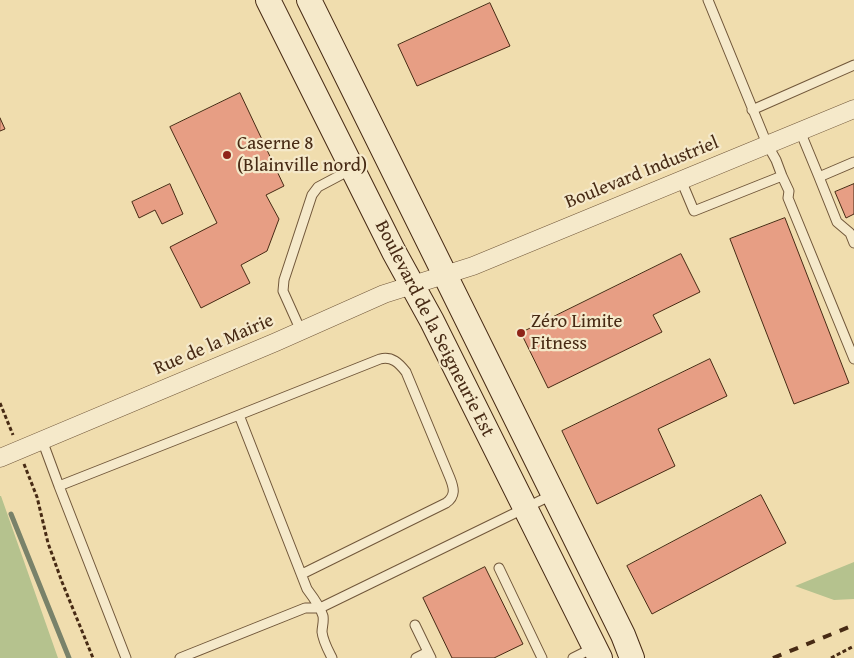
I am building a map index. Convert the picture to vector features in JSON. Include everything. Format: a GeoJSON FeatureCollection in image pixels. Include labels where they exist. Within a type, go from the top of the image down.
{"type":"FeatureCollection","features":[{"type":"Feature","properties":{"kind":"main road","name":"Boulevard de la Seigneurie Est"},"geometry":{"type":"LineString","coordinates":[[268,0],[352,169],[526,508],[597,653]]}},
{"type":"Feature","properties":{"kind":"main road","name":"Boulevard de la Seigneurie Est"},"geometry":{"type":"LineString","coordinates":[[309,0],[554,494],[623,635],[632,658]]}},
{"type":"Feature","properties":{"kind":"main road"},"geometry":{"type":"LineString","coordinates":[[290,43],[322,27]]}},
{"type":"Feature","properties":{"kind":"street","name":"Boulevard Industriel"},"geometry":{"type":"LineString","coordinates":[[445,274],[473,266],[854,109]]}},
{"type":"Feature","properties":{"kind":"street","name":"Rue de la Mairie"},"geometry":{"type":"LineString","coordinates":[[0,458],[302,331],[384,294],[445,274]]}},
{"type":"Feature","properties":{"kind":"lane"},"geometry":{"type":"LineString","coordinates":[[708,0],[752,110],[789,191],[788,198],[854,359]]}},
{"type":"Feature","properties":{"kind":"lane"},"geometry":{"type":"LineString","coordinates":[[752,110],[854,65]]}},
{"type":"Feature","properties":{"kind":"lane"},"geometry":{"type":"LineString","coordinates":[[800,131],[837,222],[850,233],[854,242]]}},
{"type":"Feature","properties":{"kind":"lane"},"geometry":{"type":"LineString","coordinates":[[819,176],[854,162]]}},
{"type":"Feature","properties":{"kind":"lane"},"geometry":{"type":"LineString","coordinates":[[302,331],[283,291],[284,280],[312,194],[322,185],[352,169]]}},
{"type":"Feature","properties":{"kind":"lane"},"geometry":{"type":"LineString","coordinates":[[681,180],[694,211],[782,176]]}},
{"type":"Feature","properties":{"kind":"lane"},"geometry":{"type":"LineString","coordinates":[[59,486],[380,359],[389,358],[399,363],[406,372],[450,478],[454,491],[453,496],[446,503],[302,574]]}},
{"type":"Feature","properties":{"kind":"lane"},"geometry":{"type":"LineString","coordinates":[[239,415],[308,589],[320,608],[324,620],[323,635],[332,658]]}},
{"type":"Feature","properties":{"kind":"lane"},"geometry":{"type":"LineString","coordinates":[[42,440],[126,658]]}},
{"type":"Feature","properties":{"kind":"lane"},"geometry":{"type":"LineString","coordinates":[[180,658],[305,608],[320,608],[554,494]]}},
{"type":"Feature","properties":{"kind":"lane"},"geometry":{"type":"LineString","coordinates":[[499,568],[542,658]]}},
{"type":"Feature","properties":{"kind":"lane"},"geometry":{"type":"LineString","coordinates":[[415,625],[430,655],[416,658]]}},
{"type":"Feature","properties":{"kind":"lane"},"geometry":{"type":"LineString","coordinates":[[573,658],[597,653]]}},
{"type":"Feature","properties":{"kind":"path"},"geometry":{"type":"LineString","coordinates":[[0,403],[13,435]]}},
{"type":"Feature","properties":{"kind":"path"},"geometry":{"type":"LineString","coordinates":[[27,470],[37,497],[48,544],[92,658]]}},
{"type":"Feature","properties":{"kind":"path"},"geometry":{"type":"LineString","coordinates":[[831,658],[854,646]]}},
{"type":"Feature","properties":{"kind":"green space"},"geometry":{"type":"Polygon","coordinates":[[[1,496],[58,658],[0,658],[1,496]]]}},
{"type":"Feature","properties":{"kind":"green space"},"geometry":{"type":"Polygon","coordinates":[[[854,562],[854,599],[834,600],[795,586],[854,562]]]}},
{"type":"Feature","properties":{"kind":"building"},"geometry":{"type":"Polygon","coordinates":[[[490,3],[510,46],[417,86],[398,45],[490,3]]]}},
{"type":"Feature","properties":{"kind":"building"},"geometry":{"type":"Polygon","coordinates":[[[240,93],[284,186],[266,195],[279,219],[267,251],[241,265],[250,283],[201,308],[170,247],[217,223],[170,127],[240,93]]]}},
{"type":"Feature","properties":{"kind":"building"},"geometry":{"type":"Polygon","coordinates":[[[0,118],[5,129],[0,131],[0,118]]]}},
{"type":"Feature","properties":{"kind":"building"},"geometry":{"type":"Polygon","coordinates":[[[170,184],[183,214],[162,224],[155,210],[139,218],[132,202],[170,184]]]}},
{"type":"Feature","properties":{"kind":"building"},"geometry":{"type":"Polygon","coordinates":[[[854,184],[854,214],[846,218],[835,192],[854,184]]]}},
{"type":"Feature","properties":{"kind":"building"},"geometry":{"type":"Polygon","coordinates":[[[785,218],[849,383],[794,404],[730,239],[785,218]]]}},
{"type":"Feature","properties":{"kind":"building"},"geometry":{"type":"Polygon","coordinates":[[[681,254],[700,292],[653,315],[662,332],[548,388],[521,333],[681,254]]]}},
{"type":"Feature","properties":{"kind":"building"},"geometry":{"type":"Polygon","coordinates":[[[710,359],[727,396],[658,429],[675,466],[597,504],[562,431],[710,359]]]}},
{"type":"Feature","properties":{"kind":"building"},"geometry":{"type":"Polygon","coordinates":[[[761,495],[786,543],[652,614],[627,566],[761,495]]]}},
{"type":"Feature","properties":{"kind":"building"},"geometry":{"type":"Polygon","coordinates":[[[485,567],[523,644],[494,658],[452,658],[423,598],[485,567]]]}},
{"type":"Feature","properties":{"kind":"waterway"},"geometry":{"type":"LineString","coordinates":[[11,514],[69,658]]}},
{"type":"Feature","properties":{"kind":"railway"},"geometry":{"type":"LineString","coordinates":[[773,658],[854,625]]}},
{"type":"Feature","properties":{"kind":"place","name":"Caserne 8 (Blainville nord)"},"geometry":{"type":"Point","coordinates":[227,155]}},
{"type":"Feature","properties":{"kind":"place","name":"Zéro Limite Fitness"},"geometry":{"type":"Point","coordinates":[521,333]}}]}
